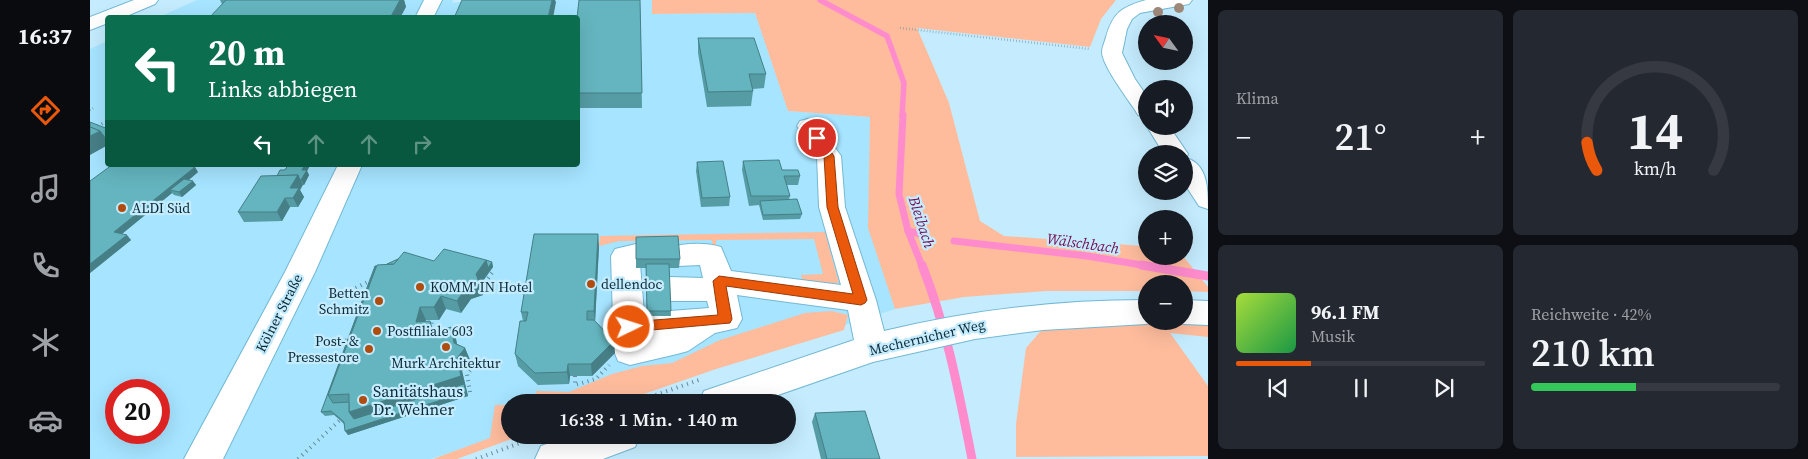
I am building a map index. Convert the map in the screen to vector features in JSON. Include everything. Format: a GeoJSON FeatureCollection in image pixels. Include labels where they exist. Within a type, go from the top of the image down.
{"type":"FeatureCollection","features":[{"type":"Feature","properties":{"kind":"street"},"geometry":{"type":"LineString","coordinates":[[426,15],[433,0]]}},
{"type":"Feature","properties":{"kind":"street"},"geometry":{"type":"LineString","coordinates":[[1138,98],[1112,53],[1118,29],[1124,16],[1134,9],[1155,3],[1183,0]]}},
{"type":"Feature","properties":{"kind":"street"},"geometry":{"type":"LineString","coordinates":[[136,15],[156,2]]}},
{"type":"Feature","properties":{"kind":"street"},"geometry":{"type":"LineString","coordinates":[[117,15],[156,2]]}},
{"type":"Feature","properties":{"kind":"street"},"geometry":{"type":"LineString","coordinates":[[90,24],[105,19]]}},
{"type":"Feature","properties":{"kind":"street"},"geometry":{"type":"LineString","coordinates":[[90,37],[105,30]]}},
{"type":"Feature","properties":{"kind":"street"},"geometry":{"type":"LineString","coordinates":[[808,126],[829,156],[832,207],[861,300],[872,348]]}},
{"type":"Feature","properties":{"kind":"street","name":"Kölner Straße"},"geometry":{"type":"LineString","coordinates":[[203,459],[289,293],[349,167]]}},
{"type":"Feature","properties":{"kind":"street"},"geometry":{"type":"LineString","coordinates":[[1193,178],[1208,200]]}},
{"type":"Feature","properties":{"kind":"street"},"geometry":{"type":"LineString","coordinates":[[646,292],[711,254],[718,294]]}},
{"type":"Feature","properties":{"kind":"street"},"geometry":{"type":"LineString","coordinates":[[646,292],[861,300]]}},
{"type":"Feature","properties":{"kind":"street"},"geometry":{"type":"LineString","coordinates":[[646,292],[718,294]]}},
{"type":"Feature","properties":{"kind":"street","name":"Mechernicher Weg"},"geometry":{"type":"LineString","coordinates":[[739,394],[872,348],[971,326],[1068,314],[1138,312]]}},
{"type":"Feature","properties":{"kind":"street"},"geometry":{"type":"LineString","coordinates":[[1193,312],[1208,313]]}},
{"type":"Feature","properties":{"kind":"street"},"geometry":{"type":"LineString","coordinates":[[544,448],[568,444]]}},
{"type":"Feature","properties":{"kind":"path"},"geometry":{"type":"LineString","coordinates":[[900,28],[1097,50]]}},
{"type":"Feature","properties":{"kind":"path"},"geometry":{"type":"LineString","coordinates":[[90,110],[95,108]]}},
{"type":"Feature","properties":{"kind":"path"},"geometry":{"type":"LineString","coordinates":[[95,127],[105,122]]}},
{"type":"Feature","properties":{"kind":"path"},"geometry":{"type":"LineString","coordinates":[[492,290],[484,284],[494,270]]}},
{"type":"Feature","properties":{"kind":"path"},"geometry":{"type":"LineString","coordinates":[[346,293],[375,277]]}},
{"type":"Feature","properties":{"kind":"path"},"geometry":{"type":"LineString","coordinates":[[575,376],[575,385],[596,379],[613,361],[646,292]]}},
{"type":"Feature","properties":{"kind":"path"},"geometry":{"type":"LineString","coordinates":[[428,334],[432,320]]}},
{"type":"Feature","properties":{"kind":"path"},"geometry":{"type":"LineString","coordinates":[[329,342],[353,340]]}},
{"type":"Feature","properties":{"kind":"path"},"geometry":{"type":"LineString","coordinates":[[470,392],[467,374],[480,360]]}},
{"type":"Feature","properties":{"kind":"path"},"geometry":{"type":"LineString","coordinates":[[298,459],[340,420]]}},
{"type":"Feature","properties":{"kind":"path"},"geometry":{"type":"LineString","coordinates":[[476,459],[544,448]]}},
{"type":"Feature","properties":{"kind":"shaded area"},"geometry":{"type":"Polygon","coordinates":[[[197,0],[453,0],[452,3],[476,0],[652,0],[653,14],[755,13],[788,111],[870,117],[869,228],[895,309],[627,394],[501,394],[501,435],[431,459],[90,459],[90,49],[105,42],[105,167],[580,167],[580,15],[163,15],[197,0]]]}},
{"type":"Feature","properties":{"kind":"shaded area"},"geometry":{"type":"Polygon","coordinates":[[[652,0],[1116,0],[1101,19],[1090,47],[917,28],[949,103],[980,221],[1004,236],[1138,246],[1138,265],[1190,265],[1208,287],[1208,292],[1193,291],[1193,275],[1138,275],[1138,291],[1046,291],[964,297],[895,309],[868,228],[870,117],[788,111],[755,13],[652,14],[652,0]]]}},
{"type":"Feature","properties":{"kind":"shaded area"},"geometry":{"type":"Polygon","coordinates":[[[825,232],[839,283],[803,284],[801,275],[823,274],[814,239],[716,240],[716,249],[713,249],[712,240],[619,241],[599,246],[600,236],[825,232]]]}},
{"type":"Feature","properties":{"kind":"shaded area"},"geometry":{"type":"Polygon","coordinates":[[[832,311],[848,315],[844,330],[716,369],[644,394],[536,394],[536,391],[569,392],[612,374],[642,366],[672,363],[720,340],[805,313],[832,311]]]}},
{"type":"Feature","properties":{"kind":"shaded area"},"geometry":{"type":"Polygon","coordinates":[[[1081,321],[1138,322],[1138,330],[1193,330],[1193,323],[1208,323],[1208,337],[1170,333],[1208,386],[1208,456],[1016,457],[1016,424],[1026,348],[1045,326],[1081,321]]]}},
{"type":"Feature","properties":{"kind":"shaded area"},"geometry":{"type":"Polygon","coordinates":[[[495,405],[501,405],[501,443],[457,459],[433,459],[490,438],[495,405]]]}},
{"type":"Feature","properties":{"kind":"building"},"geometry":{"type":"Polygon","coordinates":[[[226,0],[400,0],[392,15],[212,15],[226,0]]]}},
{"type":"Feature","properties":{"kind":"building"},"geometry":{"type":"Polygon","coordinates":[[[462,0],[552,0],[549,15],[455,15],[462,0]]]}},
{"type":"Feature","properties":{"kind":"building"},"geometry":{"type":"Polygon","coordinates":[[[579,0],[640,0],[642,93],[580,93],[580,15],[577,15],[579,0]]]}},
{"type":"Feature","properties":{"kind":"building"},"geometry":{"type":"Polygon","coordinates":[[[698,38],[754,38],[766,74],[749,74],[753,91],[708,92],[698,38]]]}},
{"type":"Feature","properties":{"kind":"building"},"geometry":{"type":"Polygon","coordinates":[[[90,122],[105,128],[105,138],[100,131],[90,127],[90,122]]]}},
{"type":"Feature","properties":{"kind":"building"},"geometry":{"type":"Polygon","coordinates":[[[90,127],[100,131],[90,136],[90,127]]]}},
{"type":"Feature","properties":{"kind":"building"},"geometry":{"type":"Polygon","coordinates":[[[779,160],[782,170],[798,170],[800,176],[784,176],[790,196],[751,196],[743,161],[779,160]]]}},
{"type":"Feature","properties":{"kind":"building"},"geometry":{"type":"Polygon","coordinates":[[[723,161],[730,197],[702,198],[697,162],[723,161]]]}},
{"type":"Feature","properties":{"kind":"building","name":"ALDI Süd"},"geometry":{"type":"Polygon","coordinates":[[[109,167],[195,167],[114,232],[127,235],[90,264],[90,181],[109,167]]]}},
{"type":"Feature","properties":{"kind":"building"},"geometry":{"type":"Polygon","coordinates":[[[287,167],[304,167],[302,170],[307,170],[301,180],[298,175],[277,176],[280,170],[285,170],[287,167]]]}},
{"type":"Feature","properties":{"kind":"building"},"geometry":{"type":"Polygon","coordinates":[[[298,175],[290,188],[299,188],[293,198],[285,198],[277,212],[238,212],[261,176],[298,175]]]}},
{"type":"Feature","properties":{"kind":"building"},"geometry":{"type":"Polygon","coordinates":[[[184,179],[193,181],[179,192],[170,190],[184,179]]]}},
{"type":"Feature","properties":{"kind":"building"},"geometry":{"type":"Polygon","coordinates":[[[797,199],[802,214],[763,215],[760,201],[797,199]]]}},
{"type":"Feature","properties":{"kind":"building"},"geometry":{"type":"Polygon","coordinates":[[[534,234],[598,234],[594,311],[587,311],[587,320],[594,320],[614,341],[591,364],[568,364],[567,372],[535,373],[515,354],[520,321],[526,321],[528,312],[521,312],[534,234]]]}},
{"type":"Feature","properties":{"kind":"building"},"geometry":{"type":"Polygon","coordinates":[[[678,236],[680,259],[636,259],[636,237],[678,236]]]}},
{"type":"Feature","properties":{"kind":"building"},"geometry":{"type":"Polygon","coordinates":[[[444,249],[486,260],[476,274],[479,282],[467,286],[457,301],[441,296],[434,307],[420,307],[416,322],[430,321],[432,333],[451,327],[454,343],[465,348],[457,358],[461,376],[349,412],[349,394],[328,395],[377,265],[394,264],[404,252],[434,261],[444,249]]]}},
{"type":"Feature","properties":{"kind":"building"},"geometry":{"type":"Polygon","coordinates":[[[398,259],[394,264],[387,264],[398,259]]]}},
{"type":"Feature","properties":{"kind":"building"},"geometry":{"type":"Polygon","coordinates":[[[486,260],[492,262],[488,268],[486,260]]]}},
{"type":"Feature","properties":{"kind":"building"},"geometry":{"type":"Polygon","coordinates":[[[646,264],[669,264],[671,311],[647,311],[646,264]]]}},
{"type":"Feature","properties":{"kind":"building"},"geometry":{"type":"Polygon","coordinates":[[[375,266],[328,395],[333,403],[349,402],[349,412],[354,419],[464,384],[466,392],[345,431],[344,422],[331,411],[321,412],[375,266]]]}},
{"type":"Feature","properties":{"kind":"building"},"geometry":{"type":"Polygon","coordinates":[[[865,411],[880,459],[827,459],[815,413],[865,411]]]}},
{"type":"Feature","properties":{"kind":"waterway","name":"Bleibach"},"geometry":{"type":"LineString","coordinates":[[820,0],[887,36],[904,83],[902,116]]}},
{"type":"Feature","properties":{"kind":"waterway","name":"Bleibach"},"geometry":{"type":"LineString","coordinates":[[903,115],[899,194],[908,231]]}},
{"type":"Feature","properties":{"kind":"waterway","name":"Wälschbach"},"geometry":{"type":"LineString","coordinates":[[908,231],[925,235]]}},
{"type":"Feature","properties":{"kind":"waterway","name":"Bleibach"},"geometry":{"type":"LineString","coordinates":[[908,231],[922,266]]}},
{"type":"Feature","properties":{"kind":"waterway","name":"Wälschbach"},"geometry":{"type":"LineString","coordinates":[[954,241],[1087,256],[1148,266]]}},
{"type":"Feature","properties":{"kind":"waterway","name":"Bleibach"},"geometry":{"type":"LineString","coordinates":[[922,265],[939,313],[957,385],[972,459]]}},
{"type":"Feature","properties":{"kind":"waterway","name":"Wälschbach"},"geometry":{"type":"LineString","coordinates":[[1141,265],[1208,276]]}},
{"type":"Feature","properties":{"kind":"place","name":"ALDI Süd"},"geometry":{"type":"Point","coordinates":[122,208]}},
{"type":"Feature","properties":{"kind":"place","name":"dellendoc"},"geometry":{"type":"Point","coordinates":[591,284]}},
{"type":"Feature","properties":{"kind":"place","name":"KOMM' IN Hotel"},"geometry":{"type":"Point","coordinates":[420,287]}},
{"type":"Feature","properties":{"kind":"place","name":"Betten Schmitz"},"geometry":{"type":"Point","coordinates":[379,301]}},
{"type":"Feature","properties":{"kind":"place","name":"Postfiliale 603"},"geometry":{"type":"Point","coordinates":[377,331]}},
{"type":"Feature","properties":{"kind":"place","name":"Murk Architektur"},"geometry":{"type":"Point","coordinates":[446,347]}},
{"type":"Feature","properties":{"kind":"place","name":"Post- & Pressestore"},"geometry":{"type":"Point","coordinates":[369,349]}},
{"type":"Feature","properties":{"kind":"place","name":"Sanitätshaus Dr. Wehner"},"geometry":{"type":"Point","coordinates":[363,400]}},
{"type":"Feature","properties":{"kind":"route"},"geometry":{"type":"LineString","coordinates":[[629,327],[726,319],[719,281],[861,300],[832,207],[829,156],[817,138]]}}]}
